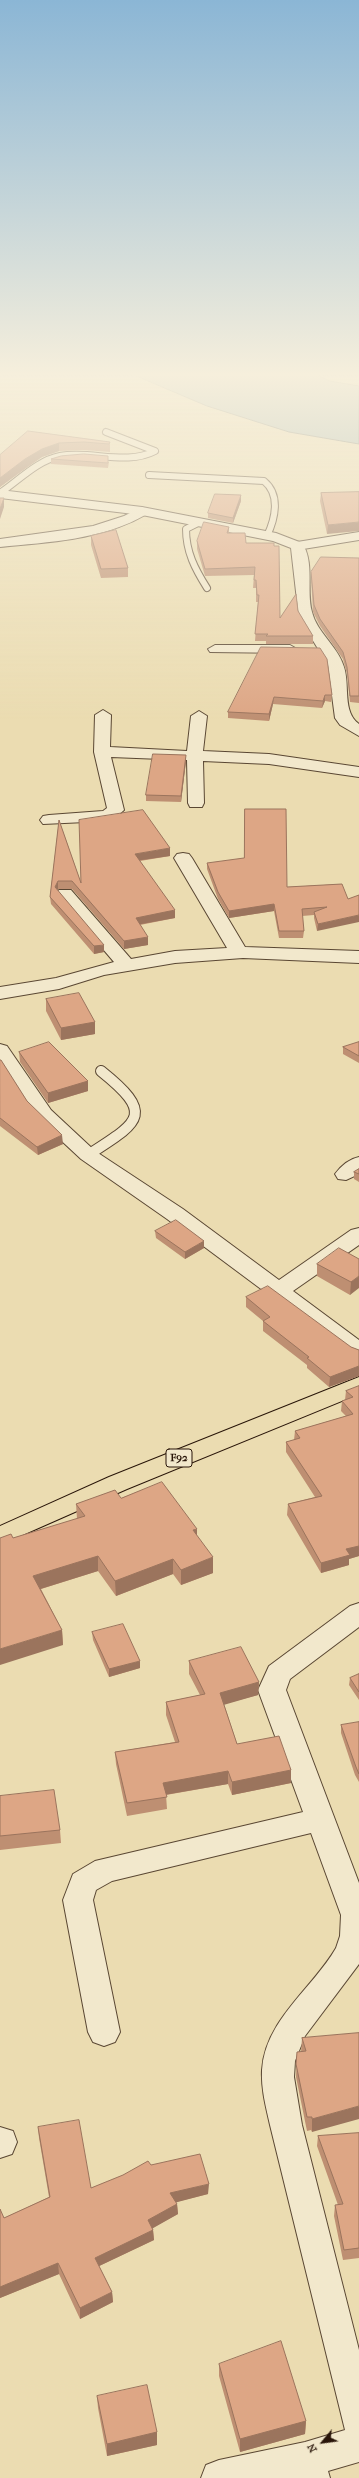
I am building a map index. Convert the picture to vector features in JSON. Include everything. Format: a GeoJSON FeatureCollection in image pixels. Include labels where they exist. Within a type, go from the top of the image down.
{"type":"FeatureCollection","features":[{"type":"Feature","properties":{"kind":"main road","name":"F92"},"geometry":{"type":"LineString","coordinates":[[0,1536],[118,1483],[359,1385]]}},
{"type":"Feature","properties":{"kind":"street"},"geometry":{"type":"LineString","coordinates":[[0,494],[142,511],[267,536],[288,541],[297,546],[359,536]]}},
{"type":"Feature","properties":{"kind":"street"},"geometry":{"type":"LineString","coordinates":[[0,543],[49,538],[107,526],[132,518],[142,511]]}},
{"type":"Feature","properties":{"kind":"street"},"geometry":{"type":"LineString","coordinates":[[297,546],[301,557],[304,610],[308,625],[327,649],[337,666],[341,686],[342,713],[345,721],[359,731]]}},
{"type":"Feature","properties":{"kind":"street"},"geometry":{"type":"LineString","coordinates":[[216,649],[327,649]]}},
{"type":"Feature","properties":{"kind":"street"},"geometry":{"type":"LineString","coordinates":[[49,820],[107,816],[116,810],[102,752],[103,716]]}},
{"type":"Feature","properties":{"kind":"street"},"geometry":{"type":"LineString","coordinates":[[196,804],[195,754],[199,716]]}},
{"type":"Feature","properties":{"kind":"street"},"geometry":{"type":"LineString","coordinates":[[102,752],[195,754],[269,759],[359,772]]}},
{"type":"Feature","properties":{"kind":"street"},"geometry":{"type":"LineString","coordinates":[[183,858],[238,952]]}},
{"type":"Feature","properties":{"kind":"street"},"geometry":{"type":"LineString","coordinates":[[65,894],[127,966]]}},
{"type":"Feature","properties":{"kind":"street"},"geometry":{"type":"LineString","coordinates":[[0,993],[59,983],[101,970],[175,957],[238,952],[359,956]]}},
{"type":"Feature","properties":{"kind":"street"},"geometry":{"type":"LineString","coordinates":[[0,1050],[44,1114],[88,1155],[176,1214],[359,1351]]}},
{"type":"Feature","properties":{"kind":"street"},"geometry":{"type":"LineString","coordinates":[[278,1291],[359,1235]]}},
{"type":"Feature","properties":{"kind":"street"},"geometry":{"type":"LineString","coordinates":[[359,1613],[279,1673],[272,1690],[356,1915],[355,1937],[344,1962],[288,2036],[279,2062],[280,2090],[286,2125],[308,2220],[359,2421]]}},
{"type":"Feature","properties":{"kind":"street"},"geometry":{"type":"LineString","coordinates":[[104,2032],[78,1900],[83,1883],[105,1870],[269,1833],[321,1819]]}},
{"type":"Feature","properties":{"kind":"street"},"geometry":{"type":"LineString","coordinates":[[219,2478],[308,2469],[359,2444]]}},
{"type":"Feature","properties":{"kind":"lane"},"geometry":{"type":"LineString","coordinates":[[267,536],[271,529],[275,498],[272,490]]}},
{"type":"Feature","properties":{"kind":"lane"},"geometry":{"type":"LineString","coordinates":[[198,523],[186,530],[185,545],[195,571],[207,588]]}},
{"type":"Feature","properties":{"kind":"lane"},"geometry":{"type":"LineString","coordinates":[[88,1155],[128,1129],[136,1119],[135,1105],[124,1089],[100,1071]]}},
{"type":"Feature","properties":{"kind":"building"},"geometry":{"type":"Polygon","coordinates":[[[359,492],[359,522],[328,525],[321,493],[359,492]]]}},
{"type":"Feature","properties":{"kind":"building"},"geometry":{"type":"Polygon","coordinates":[[[215,494],[241,495],[233,518],[208,513],[215,494]]]}},
{"type":"Feature","properties":{"kind":"building"},"geometry":{"type":"Polygon","coordinates":[[[0,498],[4,498],[0,509],[0,498]]]}},
{"type":"Feature","properties":{"kind":"building"},"geometry":{"type":"Polygon","coordinates":[[[204,522],[229,527],[227,533],[245,533],[246,543],[274,543],[274,546],[279,546],[280,618],[296,594],[298,611],[313,636],[266,636],[268,634],[255,634],[259,595],[257,595],[256,580],[254,580],[255,567],[205,569],[197,541],[204,522]]]}},
{"type":"Feature","properties":{"kind":"building"},"geometry":{"type":"Polygon","coordinates":[[[116,530],[128,568],[101,569],[91,536],[116,530]]]}},
{"type":"Feature","properties":{"kind":"building"},"geometry":{"type":"Polygon","coordinates":[[[321,557],[359,558],[359,696],[350,696],[347,667],[343,652],[320,619],[314,605],[311,572],[321,557]]]}},
{"type":"Feature","properties":{"kind":"building"},"geometry":{"type":"Polygon","coordinates":[[[261,647],[320,648],[327,659],[332,695],[325,695],[323,701],[274,697],[269,714],[228,712],[261,647]]]}},
{"type":"Feature","properties":{"kind":"building"},"geometry":{"type":"Polygon","coordinates":[[[153,754],[186,755],[181,796],[146,795],[153,754]]]}},
{"type":"Feature","properties":{"kind":"building"},"geometry":{"type":"Polygon","coordinates":[[[245,809],[286,809],[287,887],[342,884],[348,899],[359,895],[359,915],[318,924],[314,912],[327,907],[302,909],[304,931],[279,931],[274,904],[229,911],[218,892],[207,863],[244,858],[245,809]]]}},
{"type":"Feature","properties":{"kind":"building"},"geometry":{"type":"Polygon","coordinates":[[[143,810],[170,848],[135,854],[175,910],[136,918],[148,937],[124,941],[72,881],[58,881],[55,887],[104,945],[94,946],[50,897],[59,820],[81,883],[79,820],[143,810]]]}},
{"type":"Feature","properties":{"kind":"building"},"geometry":{"type":"Polygon","coordinates":[[[79,993],[95,1022],[61,1028],[46,999],[79,993]]]}},
{"type":"Feature","properties":{"kind":"building"},"geometry":{"type":"Polygon","coordinates":[[[49,1042],[88,1081],[48,1093],[19,1052],[49,1042]]]}},
{"type":"Feature","properties":{"kind":"building"},"geometry":{"type":"Polygon","coordinates":[[[359,1042],[359,1056],[343,1047],[359,1042]]]}},
{"type":"Feature","properties":{"kind":"building"},"geometry":{"type":"Polygon","coordinates":[[[0,1060],[27,1101],[62,1135],[37,1147],[0,1118],[0,1060]]]}},
{"type":"Feature","properties":{"kind":"building"},"geometry":{"type":"Polygon","coordinates":[[[359,1169],[359,1174],[354,1172],[359,1169]]]}},
{"type":"Feature","properties":{"kind":"building"},"geometry":{"type":"Polygon","coordinates":[[[176,1220],[204,1241],[185,1252],[155,1231],[176,1220]]]}},
{"type":"Feature","properties":{"kind":"building"},"geometry":{"type":"Polygon","coordinates":[[[339,1248],[359,1259],[359,1276],[351,1282],[317,1264],[339,1248]]]}},
{"type":"Feature","properties":{"kind":"building"},"geometry":{"type":"Polygon","coordinates":[[[268,1286],[351,1347],[359,1350],[359,1366],[330,1377],[307,1358],[309,1357],[263,1321],[270,1317],[246,1297],[268,1286]]]}},
{"type":"Feature","properties":{"kind":"building"},"geometry":{"type":"Polygon","coordinates":[[[359,1386],[359,1546],[346,1549],[350,1555],[321,1563],[288,1504],[322,1496],[286,1442],[300,1438],[295,1431],[353,1414],[342,1401],[353,1397],[346,1391],[359,1386]]]}},
{"type":"Feature","properties":{"kind":"building"},"geometry":{"type":"Polygon","coordinates":[[[162,1482],[197,1529],[193,1530],[213,1557],[181,1570],[173,1559],[115,1581],[98,1556],[33,1576],[62,1630],[0,1649],[0,1538],[11,1534],[13,1538],[85,1516],[76,1504],[115,1490],[121,1498],[162,1482]]]}},
{"type":"Feature","properties":{"kind":"building"},"geometry":{"type":"Polygon","coordinates":[[[123,1624],[140,1661],[109,1669],[92,1632],[123,1624]]]}},
{"type":"Feature","properties":{"kind":"building"},"geometry":{"type":"Polygon","coordinates":[[[241,1647],[259,1682],[220,1693],[237,1744],[279,1736],[291,1770],[232,1782],[228,1771],[163,1783],[167,1797],[127,1803],[115,1752],[179,1742],[166,1702],[205,1694],[189,1661],[241,1647]]]}},
{"type":"Feature","properties":{"kind":"building"},"geometry":{"type":"Polygon","coordinates":[[[359,1674],[359,1692],[350,1678],[359,1674]]]}},
{"type":"Feature","properties":{"kind":"building"},"geometry":{"type":"Polygon","coordinates":[[[359,1722],[359,1774],[341,1725],[359,1722]]]}},
{"type":"Feature","properties":{"kind":"building"},"geometry":{"type":"Polygon","coordinates":[[[54,1790],[60,1830],[0,1836],[0,1796],[54,1790]]]}},
{"type":"Feature","properties":{"kind":"building"},"geometry":{"type":"Polygon","coordinates":[[[359,2033],[359,2106],[312,2119],[312,2117],[307,2117],[296,2064],[297,2052],[306,2051],[302,2038],[359,2033]]]}},
{"type":"Feature","properties":{"kind":"building"},"geometry":{"type":"Polygon","coordinates":[[[79,2120],[91,2188],[123,2175],[148,2161],[151,2165],[200,2154],[209,2184],[170,2193],[177,2204],[148,2220],[153,2230],[95,2258],[112,2292],[80,2308],[58,2263],[0,2287],[0,2209],[4,2218],[50,2197],[38,2127],[79,2120]]]}},
{"type":"Feature","properties":{"kind":"building"},"geometry":{"type":"Polygon","coordinates":[[[359,2133],[359,2248],[344,2250],[335,2205],[343,2204],[318,2136],[359,2133]]]}},
{"type":"Feature","properties":{"kind":"building"},"geometry":{"type":"Polygon","coordinates":[[[281,2341],[306,2421],[240,2439],[219,2364],[281,2341]]]}},
{"type":"Feature","properties":{"kind":"building"},"geometry":{"type":"Polygon","coordinates":[[[147,2385],[157,2432],[107,2444],[97,2396],[147,2385]]]}}]}
